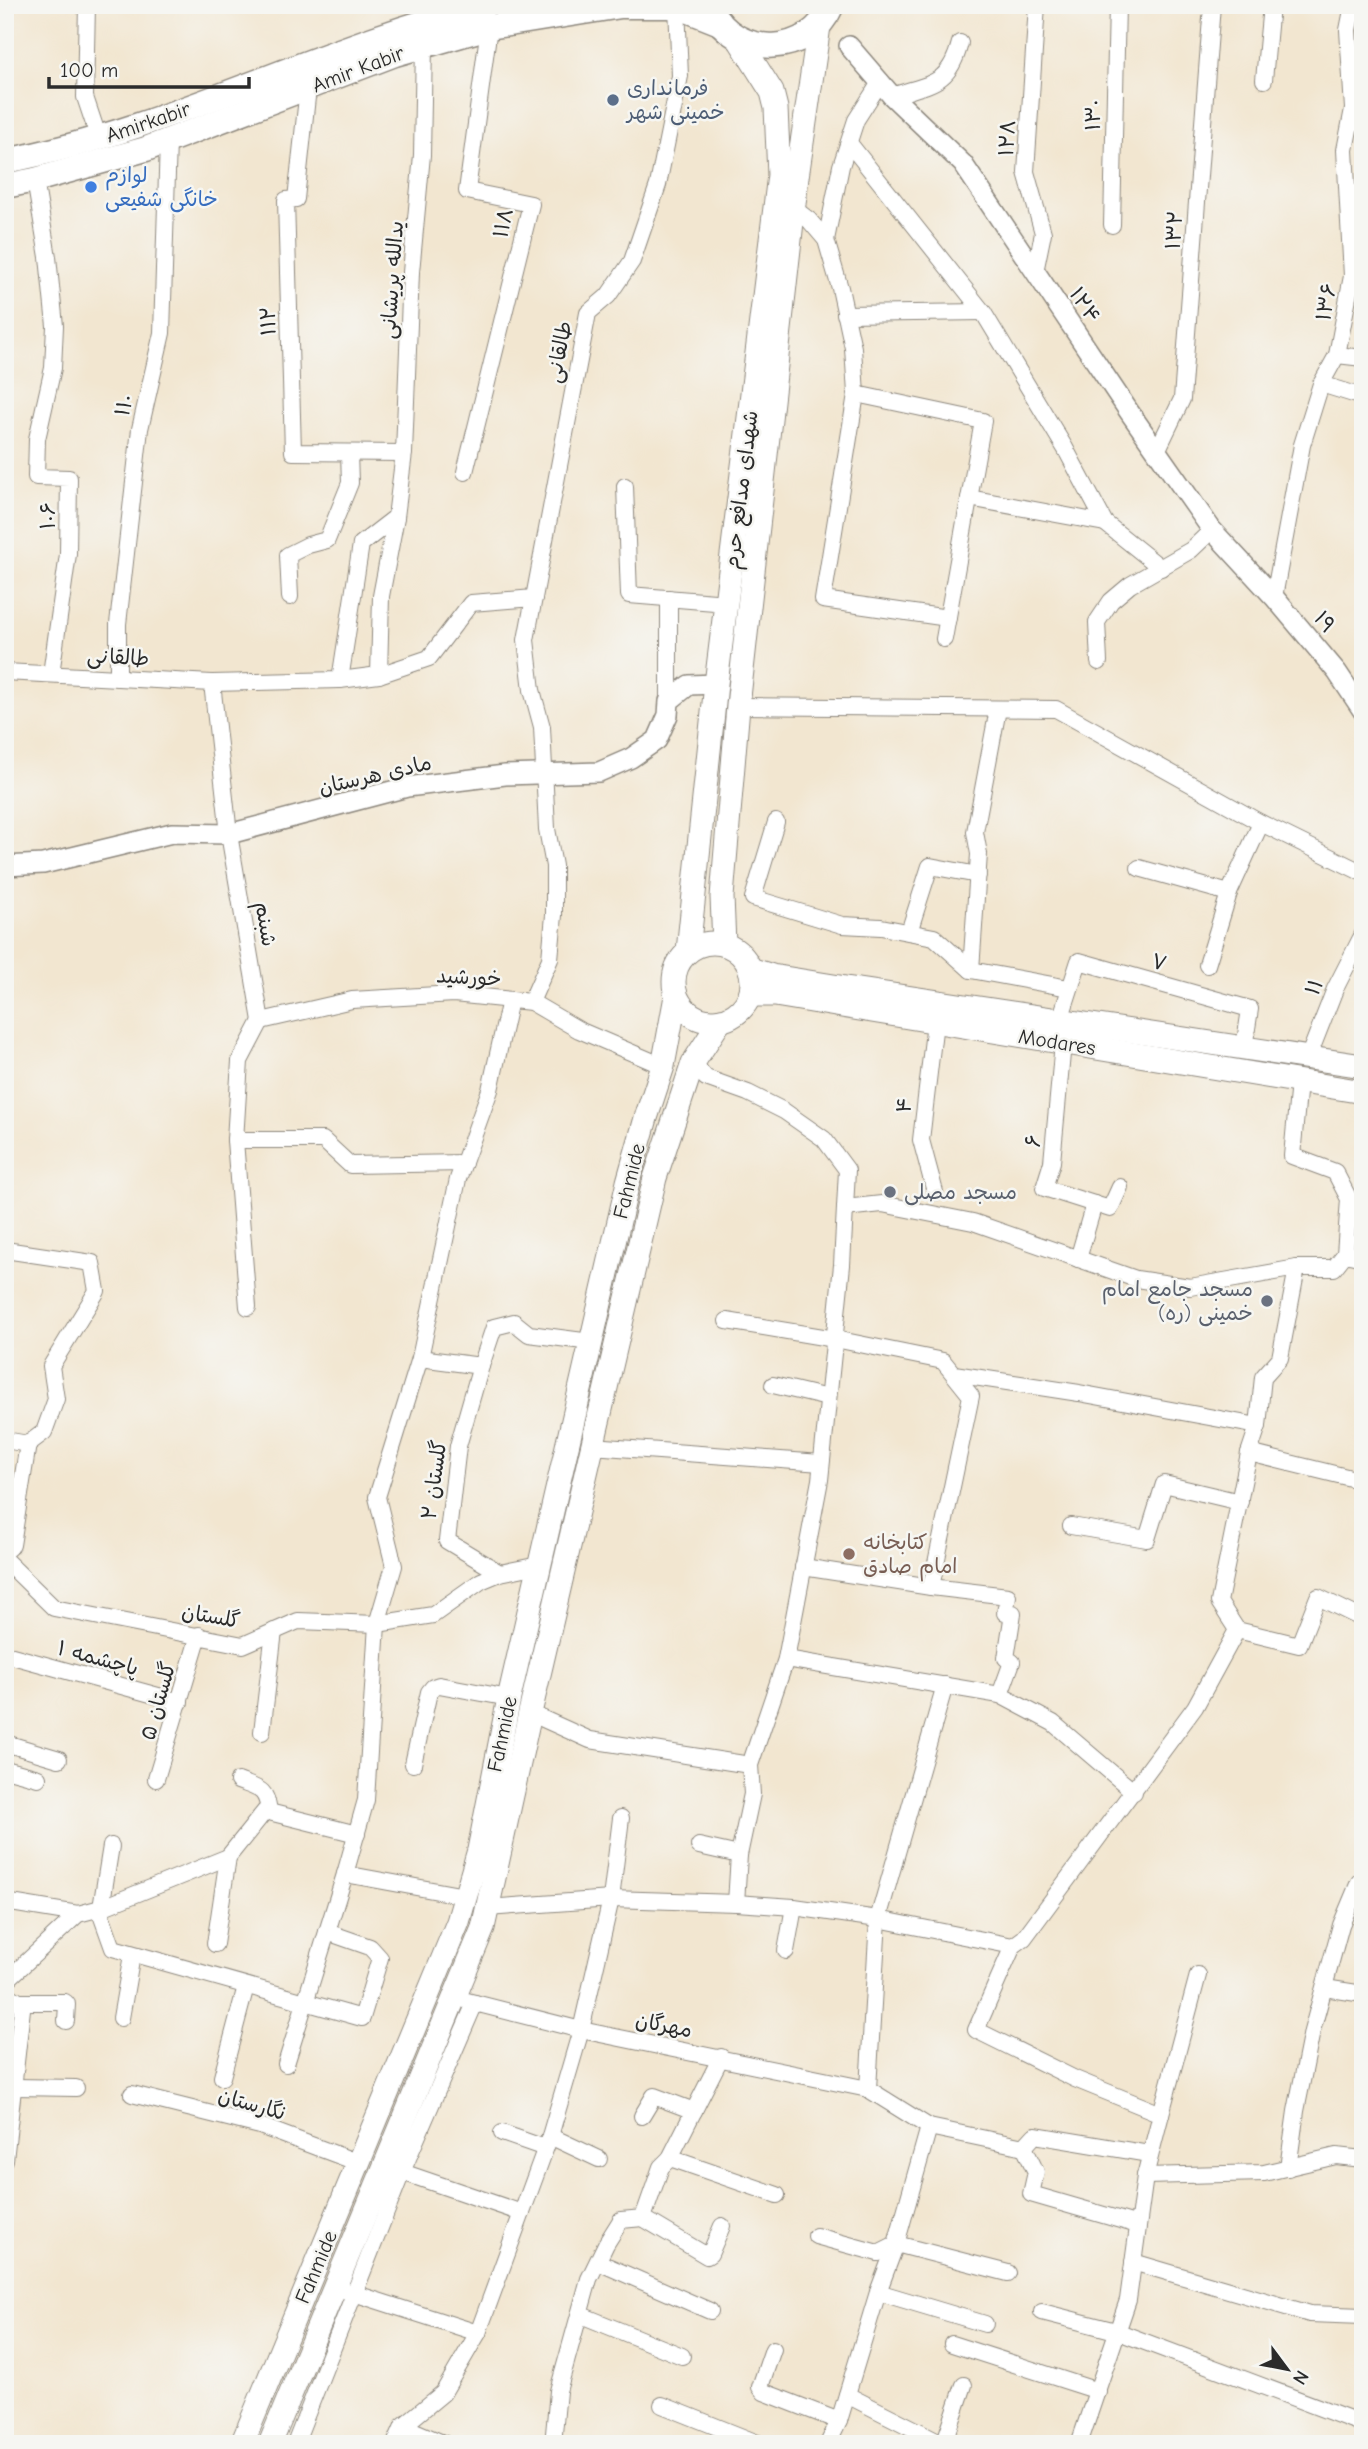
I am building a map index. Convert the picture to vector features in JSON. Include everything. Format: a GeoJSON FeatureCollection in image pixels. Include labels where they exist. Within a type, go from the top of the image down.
{"type":"FeatureCollection","features":[{"type":"Feature","properties":{"kind":"main road","name":"Amir Kabir"},"geometry":{"type":"LineString","coordinates":[[5,186],[146,149],[292,86],[424,44],[488,16],[621,6],[677,6],[722,22],[760,46],[783,46],[803,38],[825,16]]}},
{"type":"Feature","properties":{"kind":"main road","name":"Amirkabir"},"geometry":{"type":"LineString","coordinates":[[5,161],[99,139],[292,86],[390,33],[488,16]]}},
{"type":"Feature","properties":{"kind":"main road","name":"شهدای مدافع حرم"},"geometry":{"type":"LineString","coordinates":[[688,951],[716,684],[788,176],[825,16]]}},
{"type":"Feature","properties":{"kind":"main road","name":"شهدای مدافع حرم"},"geometry":{"type":"LineString","coordinates":[[722,22],[772,92],[793,208],[738,706],[722,897],[724,944]]}},
{"type":"Feature","properties":{"kind":"main road"},"geometry":{"type":"LineString","coordinates":[[712,942],[724,944],[736,949],[750,969],[750,995],[744,1007],[734,1016],[721,1020],[699,1019],[681,1006],[673,984],[675,972],[679,961],[688,951],[712,942]]}},
{"type":"Feature","properties":{"kind":"main road","name":"Modares"},"geometry":{"type":"LineString","coordinates":[[750,969],[785,978],[1363,1066]]}},
{"type":"Feature","properties":{"kind":"main road","name":"Modares"},"geometry":{"type":"LineString","coordinates":[[750,995],[775,995],[1363,1092]]}},
{"type":"Feature","properties":{"kind":"main road","name":"Fahmide"},"geometry":{"type":"LineString","coordinates":[[242,2444],[437,1977],[479,1850],[539,1565],[617,1231],[646,1118],[663,1066],[676,996]]}},
{"type":"Feature","properties":{"kind":"main road","name":"Fahmide"},"geometry":{"type":"LineString","coordinates":[[270,2444],[345,2290],[414,2093],[464,2001],[655,1178],[693,1063],[721,1020]]}},
{"type":"Feature","properties":{"kind":"main road"},"geometry":{"type":"LineString","coordinates":[[617,1231],[619,1237],[630,1243],[641,1238]]}},
{"type":"Feature","properties":{"kind":"main road"},"geometry":{"type":"LineString","coordinates":[[609,1266],[622,1262],[633,1271]]}},
{"type":"Feature","properties":{"kind":"main road"},"geometry":{"type":"LineString","coordinates":[[391,2085],[401,2094],[414,2093]]}},
{"type":"Feature","properties":{"kind":"main road"},"geometry":{"type":"LineString","coordinates":[[377,2119],[391,2115],[398,2120],[400,2127]]}},
{"type":"Feature","properties":{"kind":"street"},"geometry":{"type":"LineString","coordinates":[[87,5],[85,97],[99,139]]}},
{"type":"Feature","properties":{"kind":"street","name":"۱۲۸"},"geometry":{"type":"LineString","coordinates":[[1035,272],[1043,233],[1026,172],[1038,5]]}},
{"type":"Feature","properties":{"kind":"street","name":"۱۳۰"},"geometry":{"type":"LineString","coordinates":[[1112,225],[1117,5]]}},
{"type":"Feature","properties":{"kind":"street","name":"۱۳۲"},"geometry":{"type":"LineString","coordinates":[[1157,452],[1182,399],[1212,5]]}},
{"type":"Feature","properties":{"kind":"street"},"geometry":{"type":"LineString","coordinates":[[1264,80],[1271,5]]}},
{"type":"Feature","properties":{"kind":"street","name":"۱۳۶"},"geometry":{"type":"LineString","coordinates":[[1275,597],[1302,444],[1321,384],[1338,355],[1357,247],[1356,209],[1345,150],[1353,109],[1348,30],[1353,5]]}},
{"type":"Feature","properties":{"kind":"street","name":"طالقانی"},"geometry":{"type":"LineString","coordinates":[[531,1002],[550,959],[554,915],[554,866],[547,828],[542,727],[532,690],[526,640],[588,313],[608,296],[632,261],[658,185],[680,76],[677,6]]}},
{"type":"Feature","properties":{"kind":"street","name":"۱۱۸"},"geometry":{"type":"LineString","coordinates":[[465,472],[531,204],[467,191],[488,16]]}},
{"type":"Feature","properties":{"kind":"street"},"geometry":{"type":"LineString","coordinates":[[826,240],[841,166],[856,120],[887,88],[943,78],[955,61],[960,43]]}},
{"type":"Feature","properties":{"kind":"street","name":"یدالله پریشانی"},"geometry":{"type":"LineString","coordinates":[[379,675],[381,596],[396,517],[404,453],[411,272],[422,155],[424,44]]}},
{"type":"Feature","properties":{"kind":"street","name":"۱۲۴"},"geometry":{"type":"LineString","coordinates":[[849,46],[963,164],[1212,530],[1275,597]]}},
{"type":"Feature","properties":{"kind":"street","name":"۱۱۲"},"geometry":{"type":"LineString","coordinates":[[292,86],[296,199],[285,200],[293,453],[404,453]]}},
{"type":"Feature","properties":{"kind":"street","name":"۱۱۰"},"geometry":{"type":"LineString","coordinates":[[118,678],[118,624],[140,429],[162,332],[168,141]]}},
{"type":"Feature","properties":{"kind":"street"},"geometry":{"type":"LineString","coordinates":[[849,144],[984,312],[1065,448],[1105,523],[1161,568]]}},
{"type":"Feature","properties":{"kind":"street","name":"۱۰۶"},"geometry":{"type":"LineString","coordinates":[[35,180],[48,257],[55,326],[53,368],[37,439],[37,477],[69,478],[68,554],[51,674]]}},
{"type":"Feature","properties":{"kind":"street"},"geometry":{"type":"LineString","coordinates":[[793,208],[810,220],[826,240],[853,348],[856,394],[824,600],[948,618]]}},
{"type":"Feature","properties":{"kind":"street"},"geometry":{"type":"LineString","coordinates":[[845,314],[984,312]]}},
{"type":"Feature","properties":{"kind":"street"},"geometry":{"type":"LineString","coordinates":[[1338,355],[1363,358]]}},
{"type":"Feature","properties":{"kind":"street"},"geometry":{"type":"LineString","coordinates":[[1321,384],[1363,397]]}},
{"type":"Feature","properties":{"kind":"street"},"geometry":{"type":"LineString","coordinates":[[856,394],[983,421],[944,639]]}},
{"type":"Feature","properties":{"kind":"street"},"geometry":{"type":"LineString","coordinates":[[290,597],[288,555],[308,545],[327,540],[350,483],[349,453]]}},
{"type":"Feature","properties":{"kind":"street"},"geometry":{"type":"LineString","coordinates":[[625,486],[629,595],[727,603]]}},
{"type":"Feature","properties":{"kind":"street"},"geometry":{"type":"LineString","coordinates":[[969,498],[1105,523]]}},
{"type":"Feature","properties":{"kind":"street"},"geometry":{"type":"LineString","coordinates":[[340,680],[361,544],[396,517]]}},
{"type":"Feature","properties":{"kind":"street"},"geometry":{"type":"LineString","coordinates":[[1100,662],[1097,622],[1111,601],[1130,586],[1191,550],[1212,530]]}},
{"type":"Feature","properties":{"kind":"street","name":"۱۹"},"geometry":{"type":"LineString","coordinates":[[1275,597],[1337,672],[1363,711]]}},
{"type":"Feature","properties":{"kind":"street","name":"طالقانی"},"geometry":{"type":"LineString","coordinates":[[5,671],[212,683],[340,680],[379,675],[429,658],[471,603],[534,598]]}},
{"type":"Feature","properties":{"kind":"street"},"geometry":{"type":"LineString","coordinates":[[669,598],[669,701]]}},
{"type":"Feature","properties":{"kind":"street","name":"شبنم"},"geometry":{"type":"LineString","coordinates":[[212,683],[229,834],[261,1021]]}},
{"type":"Feature","properties":{"kind":"street"},"geometry":{"type":"LineString","coordinates":[[669,701],[689,685],[716,684]]}},
{"type":"Feature","properties":{"kind":"street","name":"مادی هرستان"},"geometry":{"type":"LineString","coordinates":[[5,866],[43,864],[172,833],[229,834],[407,787],[505,775],[599,772],[631,758],[657,740],[668,715],[669,701]]}},
{"type":"Feature","properties":{"kind":"street"},"geometry":{"type":"LineString","coordinates":[[738,706],[1056,709],[1261,823],[1363,873]]}},
{"type":"Feature","properties":{"kind":"street"},"geometry":{"type":"LineString","coordinates":[[971,970],[979,854],[975,832],[998,709]]}},
{"type":"Feature","properties":{"kind":"street"},"geometry":{"type":"LineString","coordinates":[[776,822],[753,898],[842,925],[881,927],[934,937],[971,970],[1069,988]]}},
{"type":"Feature","properties":{"kind":"street"},"geometry":{"type":"LineString","coordinates":[[1207,965],[1229,893],[1261,823]]}},
{"type":"Feature","properties":{"kind":"street"},"geometry":{"type":"LineString","coordinates":[[909,932],[930,866],[978,875]]}},
{"type":"Feature","properties":{"kind":"street"},"geometry":{"type":"LineString","coordinates":[[1139,868],[1229,893]]}},
{"type":"Feature","properties":{"kind":"street","name":"۱۱"},"geometry":{"type":"LineString","coordinates":[[1308,1058],[1335,989],[1363,934]]}},
{"type":"Feature","properties":{"kind":"street","name":"۷"},"geometry":{"type":"LineString","coordinates":[[1060,1020],[1079,961],[1250,1009],[1244,1048]]}},
{"type":"Feature","properties":{"kind":"street","name":"خورشید"},"geometry":{"type":"LineString","coordinates":[[261,1021],[352,1000],[454,994],[531,1002],[579,1030],[663,1066]]}},
{"type":"Feature","properties":{"kind":"street"},"geometry":{"type":"LineString","coordinates":[[285,2064],[306,2003],[366,1800],[377,1624],[394,1566],[377,1497],[420,1358],[458,1179],[491,1090],[510,1000]]}},
{"type":"Feature","properties":{"kind":"street"},"geometry":{"type":"LineString","coordinates":[[248,1307],[235,1140],[240,1061],[261,1021]]}},
{"type":"Feature","properties":{"kind":"street","name":"۴"},"geometry":{"type":"LineString","coordinates":[[935,1192],[921,1140],[936,1022]]}},
{"type":"Feature","properties":{"kind":"street","name":"۶"},"geometry":{"type":"LineString","coordinates":[[1063,1043],[1052,1162],[1044,1188],[1094,1204]]}},
{"type":"Feature","properties":{"kind":"street"},"geometry":{"type":"LineString","coordinates":[[693,1063],[706,1079],[748,1093],[784,1111],[824,1139],[847,1170],[842,1265],[821,1463],[786,1659],[750,1765],[752,1794],[739,1855],[736,1903]]}},
{"type":"Feature","properties":{"kind":"street"},"geometry":{"type":"LineString","coordinates":[[845,1208],[882,1204],[973,1222],[1136,1279],[1190,1287],[1297,1268],[1334,1268],[1345,1254],[1349,1199],[1335,1172],[1292,1156],[1299,1082]]}},
{"type":"Feature","properties":{"kind":"street"},"geometry":{"type":"LineString","coordinates":[[235,1140],[323,1140],[350,1165],[464,1163]]}},
{"type":"Feature","properties":{"kind":"street"},"geometry":{"type":"LineString","coordinates":[[1077,1259],[1094,1204],[1110,1209],[1120,1187]]}},
{"type":"Feature","properties":{"kind":"street"},"geometry":{"type":"LineString","coordinates":[[5,1250],[92,1264],[97,1291],[51,1366],[56,1399],[44,1432],[28,1444],[12,1545],[5,1551]]}},
{"type":"Feature","properties":{"kind":"street"},"geometry":{"type":"LineString","coordinates":[[1345,1254],[1363,1258]]}},
{"type":"Feature","properties":{"kind":"street"},"geometry":{"type":"LineString","coordinates":[[1297,1268],[1280,1359],[1263,1377],[1258,1426],[1249,1453],[1219,1602],[1237,1630],[1299,1644],[1318,1597],[1363,1619]]}},
{"type":"Feature","properties":{"kind":"street"},"geometry":{"type":"LineString","coordinates":[[727,1321],[943,1361],[971,1396],[930,1587]]}},
{"type":"Feature","properties":{"kind":"street"},"geometry":{"type":"LineString","coordinates":[[420,1358],[481,1366],[494,1327],[514,1322],[529,1334],[591,1342]]}},
{"type":"Feature","properties":{"kind":"street","name":"گلستان ۲"},"geometry":{"type":"LineString","coordinates":[[481,1366],[457,1446],[447,1541],[500,1573]]}},
{"type":"Feature","properties":{"kind":"street"},"geometry":{"type":"LineString","coordinates":[[954,1374],[1258,1426]]}},
{"type":"Feature","properties":{"kind":"street"},"geometry":{"type":"LineString","coordinates":[[773,1385],[828,1398]]}},
{"type":"Feature","properties":{"kind":"street"},"geometry":{"type":"LineString","coordinates":[[5,1440],[28,1444]]}},
{"type":"Feature","properties":{"kind":"street"},"geometry":{"type":"LineString","coordinates":[[592,1446],[821,1463]]}},
{"type":"Feature","properties":{"kind":"street"},"geometry":{"type":"LineString","coordinates":[[1249,1453],[1363,1481]]}},
{"type":"Feature","properties":{"kind":"street"},"geometry":{"type":"LineString","coordinates":[[1070,1526],[1147,1539],[1164,1484],[1240,1502]]}},
{"type":"Feature","properties":{"kind":"street","name":"گلستان"},"geometry":{"type":"LineString","coordinates":[[5,1560],[54,1608],[243,1644],[298,1621],[377,1624],[433,1615],[481,1581],[500,1573],[539,1565]]}},
{"type":"Feature","properties":{"kind":"street"},"geometry":{"type":"LineString","coordinates":[[803,1567],[1008,1597],[1005,1613],[1013,1613],[1006,1658],[1012,1662],[1000,1695]]}},
{"type":"Feature","properties":{"kind":"street"},"geometry":{"type":"LineString","coordinates":[[1161,2114],[1075,2079],[976,2030],[1013,1946],[1024,1938],[1195,1707],[1237,1630]]}},
{"type":"Feature","properties":{"kind":"street"},"geometry":{"type":"LineString","coordinates":[[262,1732],[274,1631]]}},
{"type":"Feature","properties":{"kind":"street","name":"گلستان ۵"},"geometry":{"type":"LineString","coordinates":[[156,1779],[199,1635]]}},
{"type":"Feature","properties":{"kind":"street","name":"پاچشمه ۱"},"geometry":{"type":"LineString","coordinates":[[5,1654],[180,1702]]}},
{"type":"Feature","properties":{"kind":"street"},"geometry":{"type":"LineString","coordinates":[[786,1659],[1000,1695],[1053,1723],[1134,1792]]}},
{"type":"Feature","properties":{"kind":"street"},"geometry":{"type":"LineString","coordinates":[[413,1764],[429,1692],[433,1687],[439,1685],[509,1698]]}},
{"type":"Feature","properties":{"kind":"street"},"geometry":{"type":"LineString","coordinates":[[868,2089],[878,1919],[945,1685]]}},
{"type":"Feature","properties":{"kind":"street"},"geometry":{"type":"LineString","coordinates":[[530,1713],[590,1740],[750,1765]]}},
{"type":"Feature","properties":{"kind":"street"},"geometry":{"type":"LineString","coordinates":[[5,1743],[59,1759]]}},
{"type":"Feature","properties":{"kind":"street"},"geometry":{"type":"LineString","coordinates":[[5,1769],[38,1778]]}},
{"type":"Feature","properties":{"kind":"street"},"geometry":{"type":"LineString","coordinates":[[238,1781],[264,1792],[269,1811]]}},
{"type":"Feature","properties":{"kind":"street"},"geometry":{"type":"LineString","coordinates":[[215,1944],[228,1857],[262,1814],[269,1811],[357,1834]]}},
{"type":"Feature","properties":{"kind":"street"},"geometry":{"type":"LineString","coordinates":[[396,2444],[403,2426],[443,2393],[478,2333],[522,2213],[581,2030],[611,1899],[621,1818]]}},
{"type":"Feature","properties":{"kind":"street"},"geometry":{"type":"LineString","coordinates":[[111,1846],[100,1908],[110,1946],[132,1955],[362,2018],[372,1992],[380,1958],[370,1947],[327,1932]]}},
{"type":"Feature","properties":{"kind":"street"},"geometry":{"type":"LineString","coordinates":[[699,1846],[739,1855]]}},
{"type":"Feature","properties":{"kind":"street"},"geometry":{"type":"LineString","coordinates":[[5,1902],[78,1914],[100,1908],[228,1857]]}},
{"type":"Feature","properties":{"kind":"street"},"geometry":{"type":"LineString","coordinates":[[345,1874],[465,1896]]}},
{"type":"Feature","properties":{"kind":"street"},"geometry":{"type":"LineString","coordinates":[[1288,2168],[1310,2044],[1341,1925],[1359,1882],[1363,1883]]}},
{"type":"Feature","properties":{"kind":"street"},"geometry":{"type":"LineString","coordinates":[[487,1908],[611,1899],[736,1903],[878,1919],[1013,1946]]}},
{"type":"Feature","properties":{"kind":"street"},"geometry":{"type":"LineString","coordinates":[[786,1951],[794,1908]]}},
{"type":"Feature","properties":{"kind":"street"},"geometry":{"type":"LineString","coordinates":[[5,1982],[78,1914]]}},
{"type":"Feature","properties":{"kind":"street"},"geometry":{"type":"LineString","coordinates":[[121,2018],[132,1955]]}},
{"type":"Feature","properties":{"kind":"street"},"geometry":{"type":"LineString","coordinates":[[1079,2444],[1128,2300],[1149,2154],[1198,1975]]}},
{"type":"Feature","properties":{"kind":"street"},"geometry":{"type":"LineString","coordinates":[[222,2077],[246,1986]]}},
{"type":"Feature","properties":{"kind":"street"},"geometry":{"type":"LineString","coordinates":[[1325,1988],[1363,1994]]}},
{"type":"Feature","properties":{"kind":"street"},"geometry":{"type":"LineString","coordinates":[[12,1998],[65,2002],[66,2021]]}},
{"type":"Feature","properties":{"kind":"street"},"geometry":{"type":"LineString","coordinates":[[5,2160],[22,2009],[12,1998]]}},
{"type":"Feature","properties":{"kind":"street"},"geometry":{"type":"LineString","coordinates":[[295,2444],[345,2290],[402,2172],[464,2001]]}},
{"type":"Feature","properties":{"kind":"street","name":"مهرگان"},"geometry":{"type":"LineString","coordinates":[[464,2001],[581,2030],[868,2089],[929,2127]]}},
{"type":"Feature","properties":{"kind":"street"},"geometry":{"type":"LineString","coordinates":[[643,2218],[662,2167],[670,2158],[721,2057]]}},
{"type":"Feature","properties":{"kind":"street"},"geometry":{"type":"LineString","coordinates":[[14,2087],[76,2088]]}},
{"type":"Feature","properties":{"kind":"street","name":"نگارستان"},"geometry":{"type":"LineString","coordinates":[[132,2094],[260,2126],[359,2163]]}},
{"type":"Feature","properties":{"kind":"street"},"geometry":{"type":"LineString","coordinates":[[642,2116],[654,2096],[694,2111]]}},
{"type":"Feature","properties":{"kind":"street"},"geometry":{"type":"LineString","coordinates":[[828,2444],[839,2421],[878,2292],[896,2244],[929,2127],[1024,2147]]}},
{"type":"Feature","properties":{"kind":"street"},"geometry":{"type":"LineString","coordinates":[[502,2133],[547,2142],[599,2159]]}},
{"type":"Feature","properties":{"kind":"street"},"geometry":{"type":"LineString","coordinates":[[1024,2147],[1035,2135],[1149,2154]]}},
{"type":"Feature","properties":{"kind":"street"},"geometry":{"type":"LineString","coordinates":[[1024,2147],[1036,2172],[1031,2194],[1138,2225]]}},
{"type":"Feature","properties":{"kind":"street"},"geometry":{"type":"LineString","coordinates":[[1145,2176],[1264,2173],[1336,2156],[1363,2159]]}},
{"type":"Feature","properties":{"kind":"street"},"geometry":{"type":"LineString","coordinates":[[670,2158],[777,2195]]}},
{"type":"Feature","properties":{"kind":"street"},"geometry":{"type":"LineString","coordinates":[[402,2172],[522,2213]]}},
{"type":"Feature","properties":{"kind":"street"},"geometry":{"type":"LineString","coordinates":[[553,2444],[558,2391],[589,2280],[621,2220],[643,2218],[707,2256],[722,2226]]}},
{"type":"Feature","properties":{"kind":"street"},"geometry":{"type":"LineString","coordinates":[[816,2236],[878,2253],[896,2244],[1008,2273]]}},
{"type":"Feature","properties":{"kind":"street"},"geometry":{"type":"LineString","coordinates":[[598,2262],[710,2311]]}},
{"type":"Feature","properties":{"kind":"street"},"geometry":{"type":"LineString","coordinates":[[1133,2262],[1310,2314],[1363,2316]]}},
{"type":"Feature","properties":{"kind":"street"},"geometry":{"type":"LineString","coordinates":[[345,2290],[478,2333]]}},
{"type":"Feature","properties":{"kind":"street"},"geometry":{"type":"LineString","coordinates":[[878,2292],[985,2323]]}},
{"type":"Feature","properties":{"kind":"street"},"geometry":{"type":"LineString","coordinates":[[1042,2312],[1116,2331],[1363,2424]]}},
{"type":"Feature","properties":{"kind":"street"},"geometry":{"type":"LineString","coordinates":[[581,2315],[682,2356]]}},
{"type":"Feature","properties":{"kind":"street"},"geometry":{"type":"LineString","coordinates":[[952,2344],[1098,2390]]}},
{"type":"Feature","properties":{"kind":"street"},"geometry":{"type":"LineString","coordinates":[[772,2349],[760,2387],[764,2392],[839,2421]]}},
{"type":"Feature","properties":{"kind":"street"},"geometry":{"type":"LineString","coordinates":[[847,2395],[944,2444],[964,2385]]}},
{"type":"Feature","properties":{"kind":"street"},"geometry":{"type":"LineString","coordinates":[[662,2405],[760,2444]]}},
{"type":"Feature","properties":{"kind":"street"},"geometry":{"type":"LineString","coordinates":[[403,2426],[445,2444]]}},
{"type":"Feature","properties":{"kind":"place","name":"فرمانداری خمینی شهر"},"geometry":{"type":"Point","coordinates":[613,100]}},
{"type":"Feature","properties":{"kind":"place","name":"لوازم خانگی شفیعی"},"geometry":{"type":"Point","coordinates":[91,187]}},
{"type":"Feature","properties":{"kind":"place","name":"مسجد مصلی"},"geometry":{"type":"Point","coordinates":[890,1192]}},
{"type":"Feature","properties":{"kind":"place","name":"مسجد جامع امام خمینی (ره)"},"geometry":{"type":"Point","coordinates":[1267,1301]}},
{"type":"Feature","properties":{"kind":"place","name":"کتابخانه امام صادق"},"geometry":{"type":"Point","coordinates":[849,1554]}}]}
